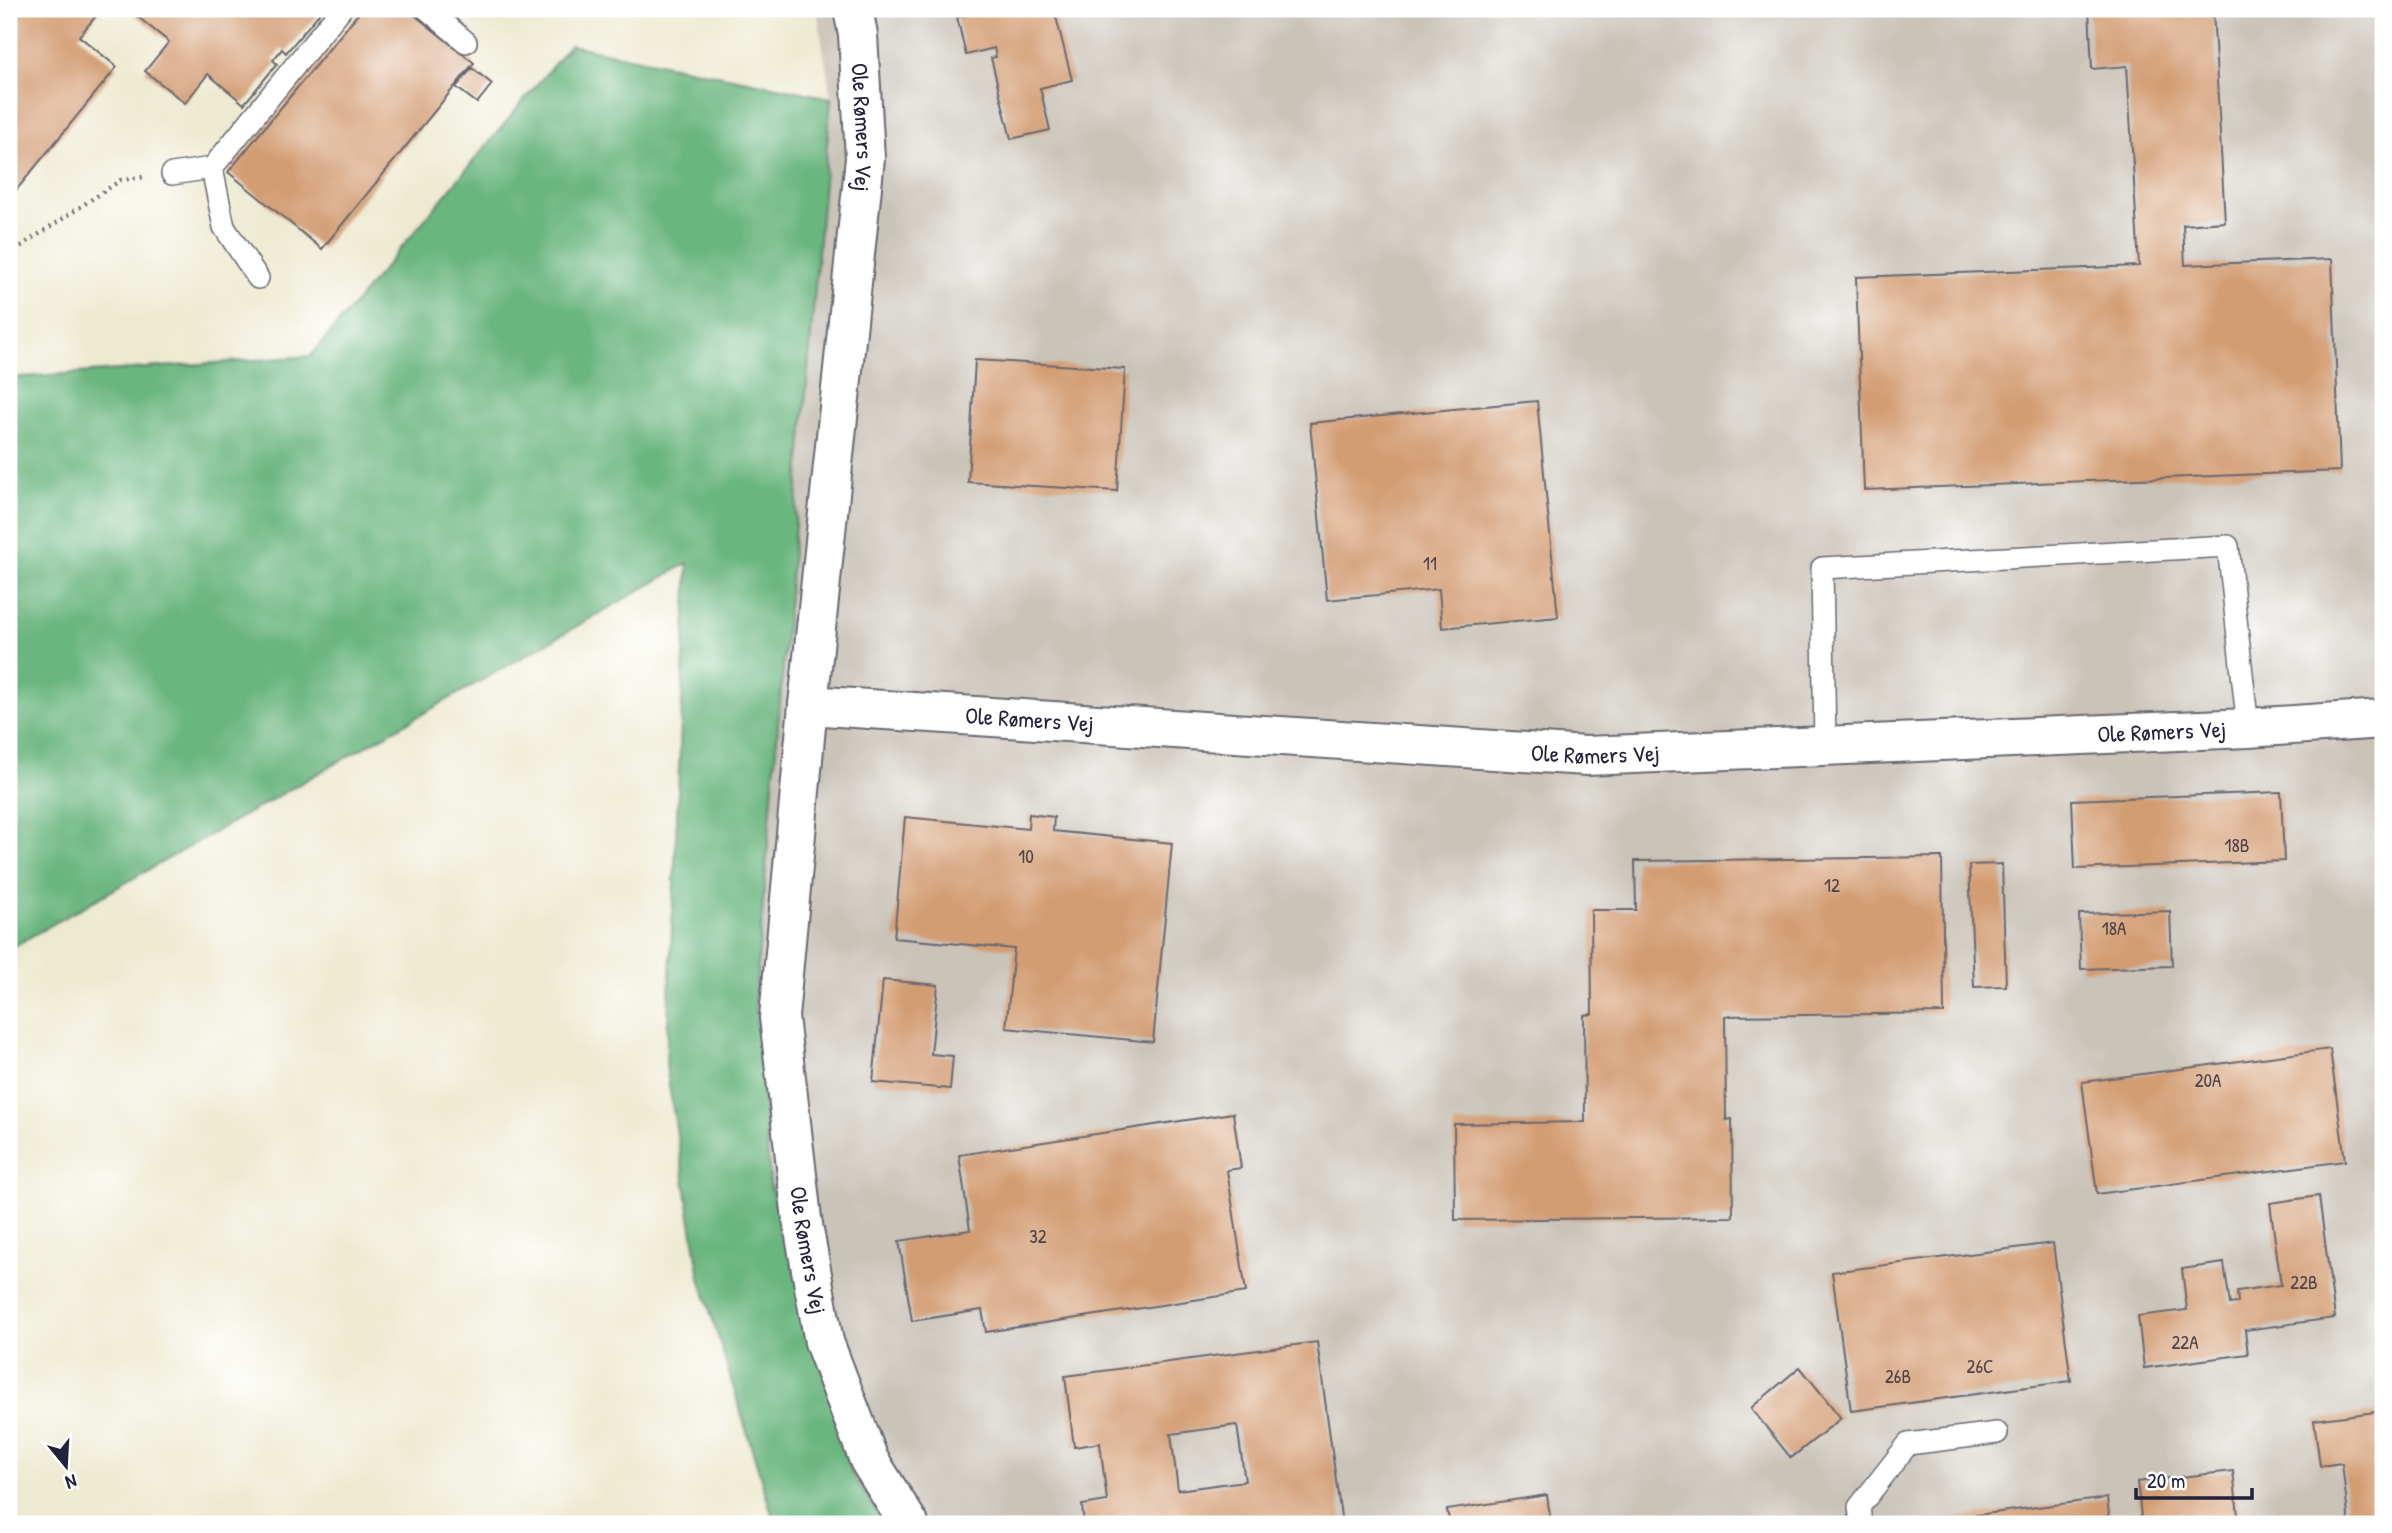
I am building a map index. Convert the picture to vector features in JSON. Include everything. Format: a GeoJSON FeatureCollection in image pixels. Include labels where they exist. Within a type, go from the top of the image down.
{"type":"FeatureCollection","features":[{"type":"Feature","properties":{"kind":"street","name":"Ole Rømers Vej"},"geometry":{"type":"LineString","coordinates":[[853,9],[858,34],[865,158],[807,705],[779,1017],[802,1219],[824,1342],[869,1460],[909,1524]]}},
{"type":"Feature","properties":{"kind":"street","name":"Ole Rømers Vej"},"geometry":{"type":"LineString","coordinates":[[807,705],[1586,756],[2248,728],[2383,719]]}},
{"type":"Feature","properties":{"kind":"lane"},"geometry":{"type":"LineString","coordinates":[[172,174],[212,168],[341,9]]}},
{"type":"Feature","properties":{"kind":"lane"},"geometry":{"type":"LineString","coordinates":[[427,9],[466,42]]}},
{"type":"Feature","properties":{"kind":"lane"},"geometry":{"type":"LineString","coordinates":[[212,168],[224,227],[258,278]]}},
{"type":"Feature","properties":{"kind":"lane"},"geometry":{"type":"LineString","coordinates":[[1825,746],[1822,568],[2228,546],[2248,728]]}},
{"type":"Feature","properties":{"kind":"lane"},"geometry":{"type":"LineString","coordinates":[[1861,1524],[1859,1507],[1908,1444],[1997,1433]]}},
{"type":"Feature","properties":{"kind":"path"},"geometry":{"type":"LineString","coordinates":[[9,254],[121,180],[172,174]]}},
{"type":"Feature","properties":{"kind":"shaded area"},"geometry":{"type":"Polygon","coordinates":[[[817,9],[2383,9],[2383,1524],[884,1524],[852,1474],[770,1184],[755,997],[831,98],[817,9]]]}},
{"type":"Feature","properties":{"kind":"green space"},"geometry":{"type":"Polygon","coordinates":[[[570,45],[831,98],[755,997],[770,1184],[852,1474],[884,1524],[775,1524],[700,1278],[666,1066],[688,563],[9,949],[9,378],[311,356],[570,45]]]}},
{"type":"Feature","properties":{"kind":"building"},"geometry":{"type":"Polygon","coordinates":[[[9,9],[102,9],[79,36],[117,67],[9,199],[9,9]]]}},
{"type":"Feature","properties":{"kind":"building"},"geometry":{"type":"Polygon","coordinates":[[[128,9],[323,9],[286,53],[282,49],[273,60],[277,64],[244,104],[208,74],[185,103],[145,71],[169,42],[128,9]]]}},
{"type":"Feature","properties":{"kind":"building"},"geometry":{"type":"Polygon","coordinates":[[[362,9],[407,9],[474,63],[322,249],[228,172],[362,9]]]}},
{"type":"Feature","properties":{"kind":"building"},"geometry":{"type":"Polygon","coordinates":[[[992,9],[1054,9],[1072,80],[1040,88],[1050,130],[1011,139],[991,58],[996,57],[994,48],[966,55],[957,17],[992,9]]]}},
{"type":"Feature","properties":{"kind":"building"},"geometry":{"type":"Polygon","coordinates":[[[2089,9],[2213,9],[2225,222],[2183,225],[2185,265],[2332,259],[2340,471],[1864,490],[1856,277],[2139,266],[2127,66],[2092,69],[2089,9]]]}},
{"type":"Feature","properties":{"kind":"building"},"geometry":{"type":"Polygon","coordinates":[[[472,68],[492,84],[477,103],[456,87],[472,68]]]}},
{"type":"Feature","properties":{"kind":"building"},"geometry":{"type":"Polygon","coordinates":[[[975,360],[1125,369],[1117,491],[968,482],[975,360]]]}},
{"type":"Feature","properties":{"kind":"building"},"geometry":{"type":"Polygon","coordinates":[[[1537,401],[1558,617],[1442,628],[1439,589],[1327,600],[1310,423],[1537,401]]]}},
{"type":"Feature","properties":{"kind":"building"},"geometry":{"type":"Polygon","coordinates":[[[2281,792],[2284,861],[2075,869],[2072,800],[2281,792]]]}},
{"type":"Feature","properties":{"kind":"building"},"geometry":{"type":"Polygon","coordinates":[[[1029,814],[1054,817],[1053,831],[1172,843],[1153,1042],[1006,1028],[1014,949],[894,938],[905,817],[1028,829],[1029,814]]]}},
{"type":"Feature","properties":{"kind":"building"},"geometry":{"type":"Polygon","coordinates":[[[1942,857],[1944,1013],[1725,1016],[1726,1120],[1732,1119],[1733,1217],[1455,1220],[1454,1124],[1585,1122],[1584,1015],[1592,1014],[1591,910],[1636,910],[1635,861],[1942,857]]]}},
{"type":"Feature","properties":{"kind":"building"},"geometry":{"type":"Polygon","coordinates":[[[2002,864],[2006,986],[1974,987],[1969,865],[2002,864]]]}},
{"type":"Feature","properties":{"kind":"building"},"geometry":{"type":"Polygon","coordinates":[[[2170,911],[2172,966],[2081,969],[2079,914],[2170,911]]]}},
{"type":"Feature","properties":{"kind":"building"},"geometry":{"type":"Polygon","coordinates":[[[883,980],[938,985],[931,1054],[953,1056],[950,1089],[873,1082],[883,980]]]}},
{"type":"Feature","properties":{"kind":"building"},"geometry":{"type":"Polygon","coordinates":[[[2330,1049],[2345,1161],[2097,1194],[2082,1082],[2330,1049]]]}},
{"type":"Feature","properties":{"kind":"building"},"geometry":{"type":"Polygon","coordinates":[[[1233,1113],[1241,1168],[1227,1170],[1246,1292],[986,1332],[982,1310],[912,1321],[899,1241],[970,1230],[959,1155],[1233,1113]]]}},
{"type":"Feature","properties":{"kind":"building"},"geometry":{"type":"Polygon","coordinates":[[[2319,1196],[2335,1318],[2245,1330],[2248,1354],[2144,1368],[2138,1316],[2187,1310],[2182,1269],[2224,1263],[2230,1304],[2238,1303],[2237,1291],[2281,1285],[2270,1203],[2319,1196]]]}},
{"type":"Feature","properties":{"kind":"building"},"geometry":{"type":"Polygon","coordinates":[[[2053,1243],[2071,1381],[1851,1411],[1832,1272],[2053,1243]]]}},
{"type":"Feature","properties":{"kind":"building"},"geometry":{"type":"Polygon","coordinates":[[[1317,1342],[1342,1524],[1084,1524],[1082,1505],[1107,1501],[1100,1443],[1074,1447],[1065,1376],[1317,1342]],[[1237,1425],[1171,1434],[1178,1490],[1245,1481],[1237,1425]]]}},
{"type":"Feature","properties":{"kind":"building"},"geometry":{"type":"Polygon","coordinates":[[[1800,1367],[1841,1418],[1791,1458],[1751,1408],[1800,1367]]]}},
{"type":"Feature","properties":{"kind":"building"},"geometry":{"type":"Polygon","coordinates":[[[2383,1411],[2383,1524],[2349,1524],[2342,1463],[2320,1466],[2314,1420],[2383,1411]]]}},
{"type":"Feature","properties":{"kind":"building"},"geometry":{"type":"Polygon","coordinates":[[[2233,1471],[2239,1524],[2142,1524],[2137,1482],[2233,1471]]]}},
{"type":"Feature","properties":{"kind":"building"},"geometry":{"type":"Polygon","coordinates":[[[1547,1495],[1551,1524],[1450,1524],[1447,1510],[1547,1495]]]}},
{"type":"Feature","properties":{"kind":"building"},"geometry":{"type":"Polygon","coordinates":[[[2107,1498],[2110,1524],[1916,1524],[1916,1523],[2107,1498]]]}}]}
